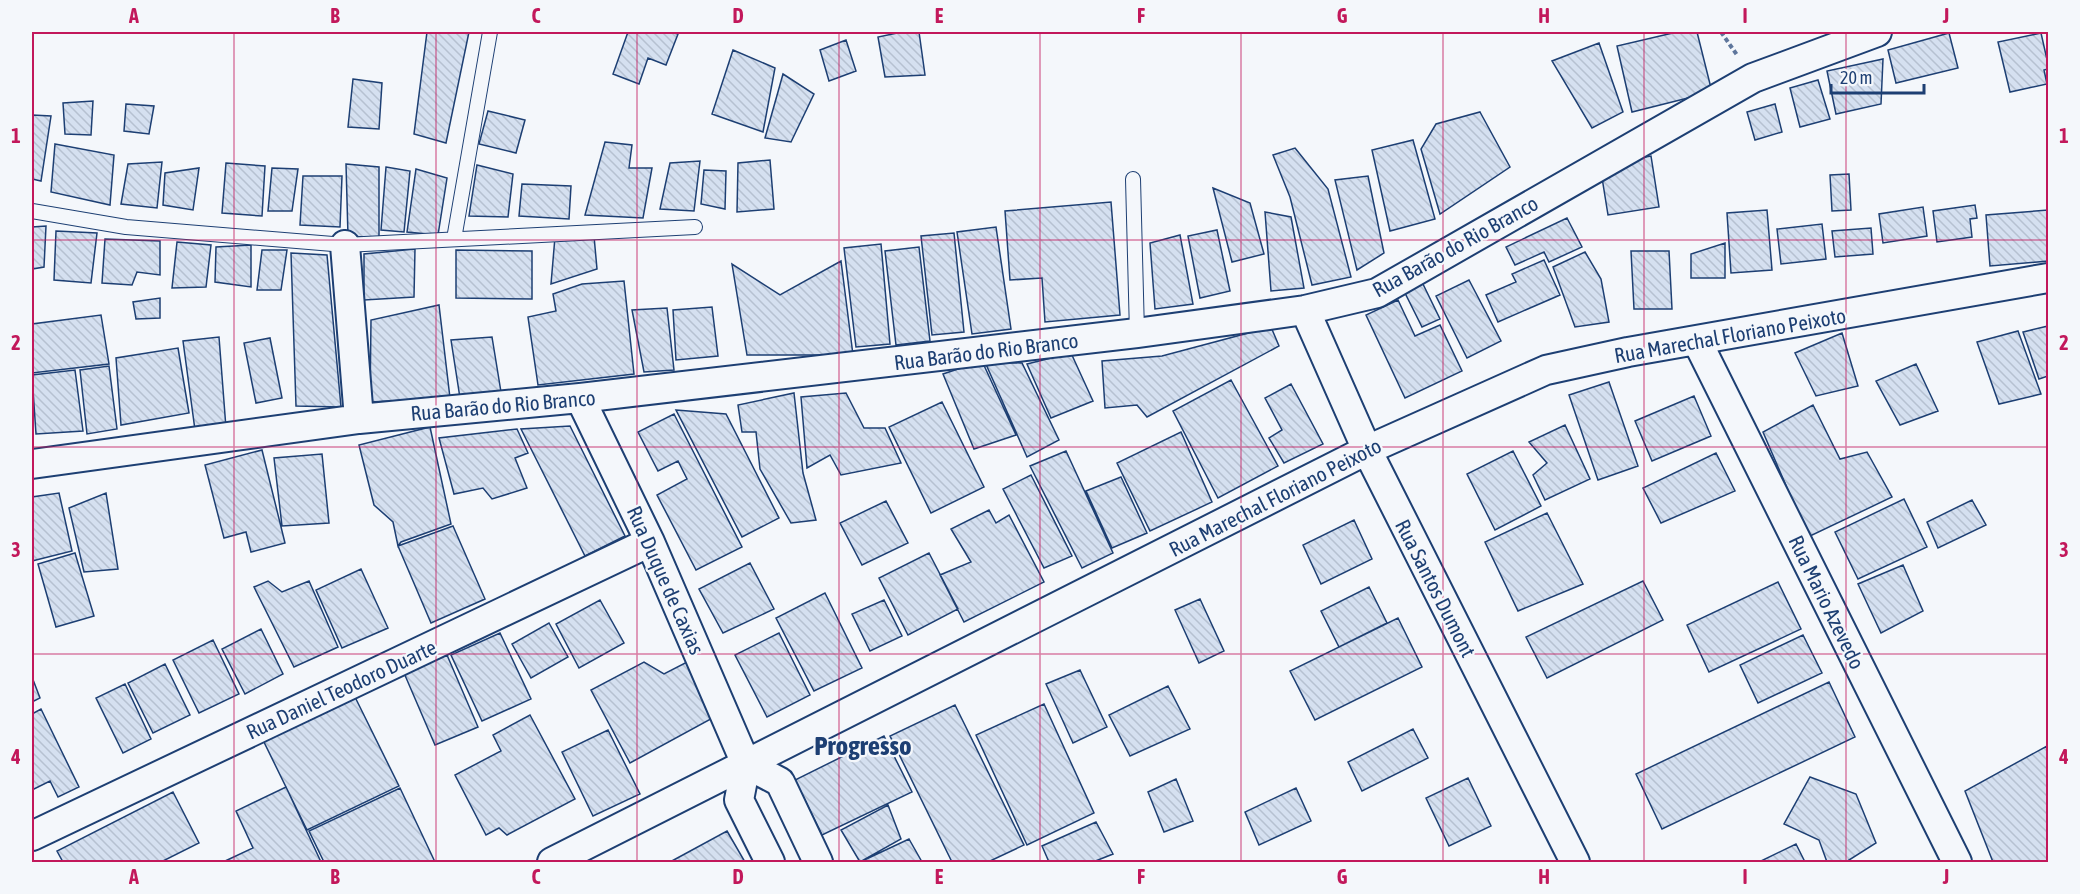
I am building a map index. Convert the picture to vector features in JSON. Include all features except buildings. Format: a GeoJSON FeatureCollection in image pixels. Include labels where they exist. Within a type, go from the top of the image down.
{"type":"FeatureCollection","features":[{"type":"Feature","properties":{"kind":"street","name":"Rua Barão do Rio Branco"},"geometry":{"type":"LineString","coordinates":[[32,464],[359,419],[580,398],[1137,333],[1305,310],[1377,293],[1753,78],[1877,32]]}},
{"type":"Feature","properties":{"kind":"street"},"geometry":{"type":"LineString","coordinates":[[345,245],[359,419]]}},
{"type":"Feature","properties":{"kind":"street","name":"Rua Marechal Floriano Peixoto"},"geometry":{"type":"LineString","coordinates":[[552,862],[1367,450],[1546,370],[2049,278]]}},
{"type":"Feature","properties":{"kind":"street","name":"Rua Santos Dumont"},"geometry":{"type":"LineString","coordinates":[[1305,310],[1367,450],[1575,862]]}},
{"type":"Feature","properties":{"kind":"street","name":"Rua Mario Azevedo"},"geometry":{"type":"LineString","coordinates":[[1697,341],[1957,862]]}},
{"type":"Feature","properties":{"kind":"street","name":"Rua Duque de Caxias"},"geometry":{"type":"LineString","coordinates":[[580,398],[650,542],[746,764]]}},
{"type":"Feature","properties":{"kind":"street","name":"Rua Daniel Teodoro Duarte"},"geometry":{"type":"LineString","coordinates":[[32,836],[650,542]]}},
{"type":"Feature","properties":{"kind":"street"},"geometry":{"type":"LineString","coordinates":[[770,862],[739,800],[746,764],[780,782],[818,862]]}},
{"type":"Feature","properties":{"kind":"lane"},"geometry":{"type":"LineString","coordinates":[[454,239],[490,32]]}},
{"type":"Feature","properties":{"kind":"lane"},"geometry":{"type":"LineString","coordinates":[[1133,179],[1137,333]]}},
{"type":"Feature","properties":{"kind":"lane"},"geometry":{"type":"LineString","coordinates":[[32,211],[126,226],[345,245],[695,227]]}},
{"type":"Feature","properties":{"kind":"district","name":"Progresso"},"geometry":{"type":"Point","coordinates":[863,745]}}]}
